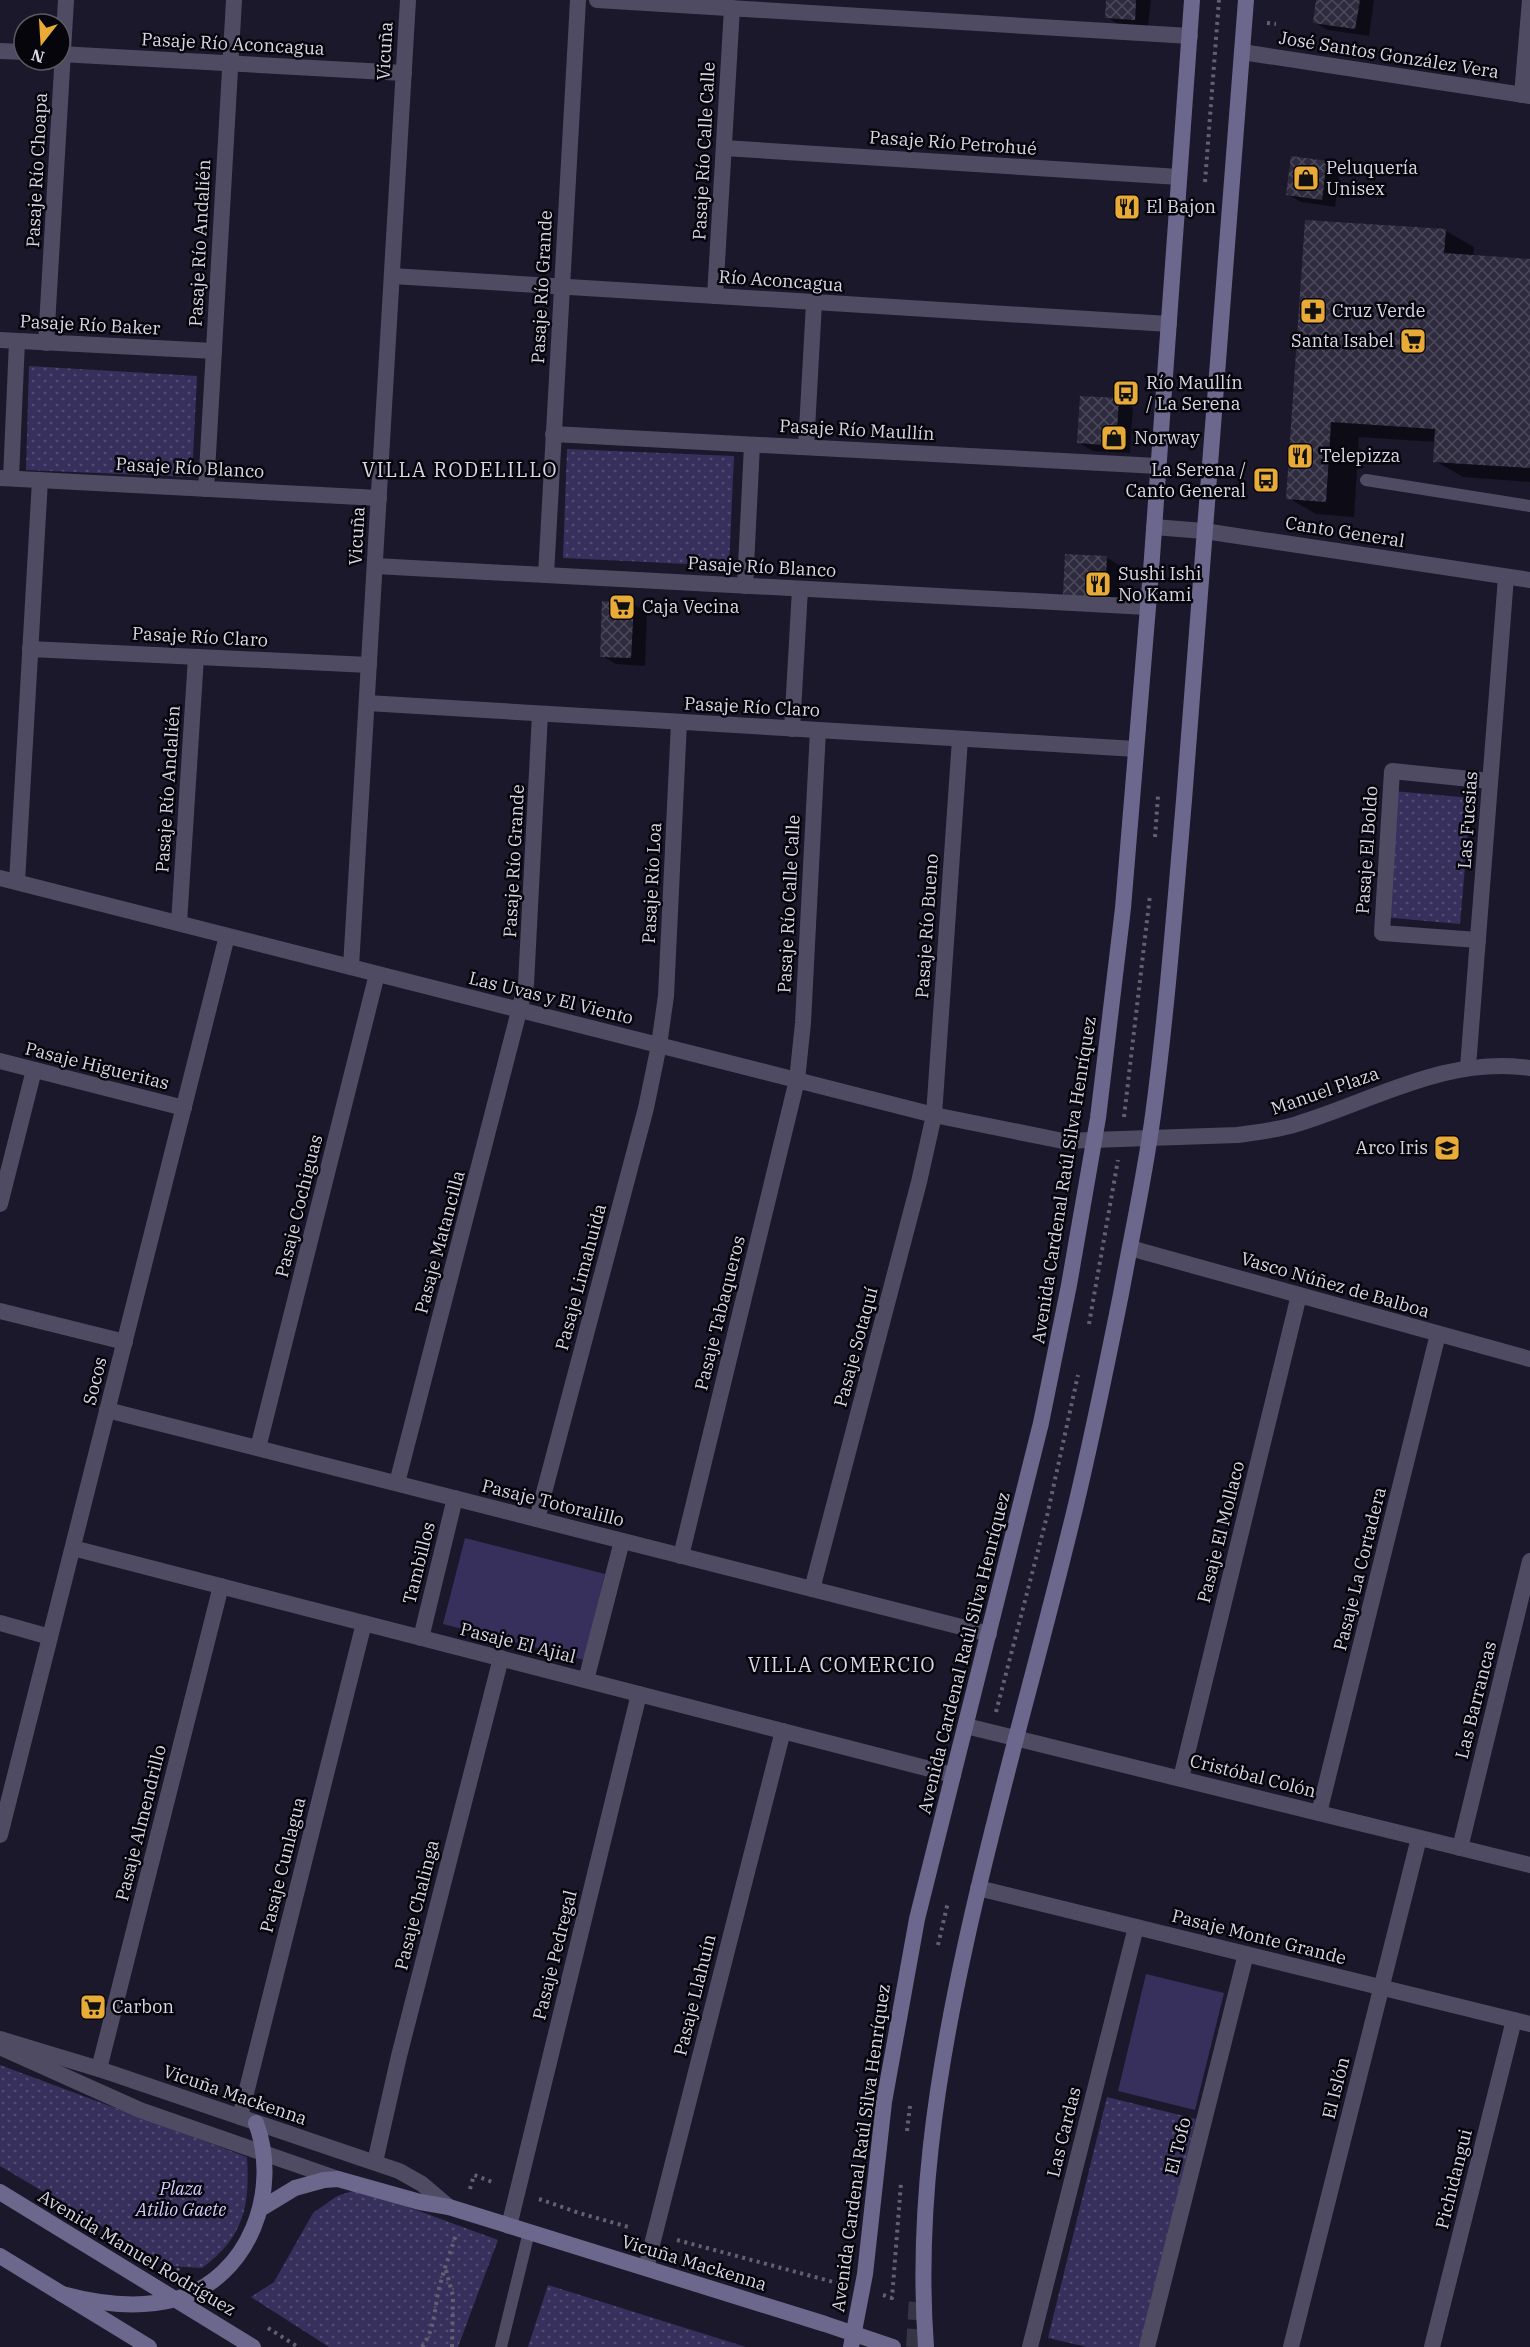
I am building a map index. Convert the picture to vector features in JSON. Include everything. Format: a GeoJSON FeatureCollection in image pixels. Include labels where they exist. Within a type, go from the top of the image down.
{"type":"FeatureCollection","features":[{"type":"Feature","properties":{"kind":"main road","name":"Avenida Cardenal Raúl Silva Henríquez"},"geometry":{"type":"LineString","coordinates":[[853,2340],[865,2274],[877,2156],[898,2010],[916,1919],[1041,1423],[1069,1285],[1095,1138],[1123,908],[1154,527],[1192,0]]}},
{"type":"Feature","properties":{"kind":"main road"},"geometry":{"type":"LineString","coordinates":[[926,2347],[923,2240],[926,2194],[937,2093],[948,2028],[978,1888],[1088,1453],[1130,1248],[1149,1137],[1175,906],[1245,0]]}},
{"type":"Feature","properties":{"kind":"main road"},"geometry":{"type":"LineString","coordinates":[[63,2294],[108,2304],[133,2304],[176,2299],[207,2283],[229,2264],[249,2238],[262,2208],[266,2182],[265,2154],[248,2120]]}},
{"type":"Feature","properties":{"kind":"main road"},"geometry":{"type":"LineString","coordinates":[[262,2208],[295,2188],[309,2183],[338,2179]]}},
{"type":"Feature","properties":{"kind":"main road","name":"Vicuña Mackenna"},"geometry":{"type":"LineString","coordinates":[[338,2179],[410,2200],[449,2207],[646,2268],[853,2340],[894,2347]]}},
{"type":"Feature","properties":{"kind":"main road","name":"Avenida Manuel Rodríguez"},"geometry":{"type":"LineString","coordinates":[[0,2192],[253,2347]]}},
{"type":"Feature","properties":{"kind":"main road"},"geometry":{"type":"LineString","coordinates":[[0,2256],[63,2294],[131,2342],[149,2347]]}},
{"type":"Feature","properties":{"kind":"street","name":"Pasaje Río Andalién"},"geometry":{"type":"LineString","coordinates":[[206,489],[234,0]]}},
{"type":"Feature","properties":{"kind":"street","name":"Vicuña"},"geometry":{"type":"LineString","coordinates":[[351,967],[408,0]]}},
{"type":"Feature","properties":{"kind":"street","name":"Pasaje Río Grande"},"geometry":{"type":"LineString","coordinates":[[546,575],[578,0]]}},
{"type":"Feature","properties":{"kind":"street"},"geometry":{"type":"LineString","coordinates":[[597,0],[732,8],[818,7],[1190,36]]}},
{"type":"Feature","properties":{"kind":"street"},"geometry":{"type":"LineString","coordinates":[[1526,95],[1530,0]]}},
{"type":"Feature","properties":{"kind":"street","name":"Pasaje Río Calle Calle"},"geometry":{"type":"LineString","coordinates":[[715,296],[732,8]]}},
{"type":"Feature","properties":{"kind":"street","name":"José Santos González Vera"},"geometry":{"type":"LineString","coordinates":[[1242,52],[1526,95]]}},
{"type":"Feature","properties":{"kind":"street","name":"Pasaje Río Aconcagua"},"geometry":{"type":"LineString","coordinates":[[72,55],[404,73]]}},
{"type":"Feature","properties":{"kind":"street","name":"Pasaje Río Choapa"},"geometry":{"type":"LineString","coordinates":[[46,343],[61,72]]}},
{"type":"Feature","properties":{"kind":"street","name":"Pasaje Río Petrohué"},"geometry":{"type":"LineString","coordinates":[[724,148],[1179,177]]}},
{"type":"Feature","properties":{"kind":"street","name":"Río Aconcagua"},"geometry":{"type":"LineString","coordinates":[[392,276],[1168,324]]}},
{"type":"Feature","properties":{"kind":"street"},"geometry":{"type":"LineString","coordinates":[[806,447],[814,303]]}},
{"type":"Feature","properties":{"kind":"street","name":"Pasaje Río Baker"},"geometry":{"type":"LineString","coordinates":[[0,340],[214,351]]}},
{"type":"Feature","properties":{"kind":"street"},"geometry":{"type":"LineString","coordinates":[[5,478],[17,341]]}},
{"type":"Feature","properties":{"kind":"street","name":"Pasaje Río Maullín"},"geometry":{"type":"LineString","coordinates":[[553,434],[1158,466]]}},
{"type":"Feature","properties":{"kind":"street"},"geometry":{"type":"LineString","coordinates":[[745,586],[752,444]]}},
{"type":"Feature","properties":{"kind":"street","name":"Pasaje Río Blanco"},"geometry":{"type":"LineString","coordinates":[[5,478],[379,498]]}},
{"type":"Feature","properties":{"kind":"street"},"geometry":{"type":"LineString","coordinates":[[17,882],[40,480]]}},
{"type":"Feature","properties":{"kind":"street","name":"Canto General"},"geometry":{"type":"LineString","coordinates":[[1154,527],[1203,531],[1530,580]]}},
{"type":"Feature","properties":{"kind":"street","name":"Pasaje Río Blanco"},"geometry":{"type":"LineString","coordinates":[[375,566],[1147,607]]}},
{"type":"Feature","properties":{"kind":"street","name":"Las Fucsias"},"geometry":{"type":"LineString","coordinates":[[1468,1067],[1506,577]]}},
{"type":"Feature","properties":{"kind":"street"},"geometry":{"type":"LineString","coordinates":[[792,729],[800,589]]}},
{"type":"Feature","properties":{"kind":"street","name":"Pasaje Río Claro"},"geometry":{"type":"LineString","coordinates":[[30,649],[369,665]]}},
{"type":"Feature","properties":{"kind":"street","name":"Pasaje Río Andalién"},"geometry":{"type":"LineString","coordinates":[[179,923],[196,657]]}},
{"type":"Feature","properties":{"kind":"street","name":"Pasaje Río Claro"},"geometry":{"type":"LineString","coordinates":[[367,703],[1136,749]]}},
{"type":"Feature","properties":{"kind":"street","name":"Pasaje Río Grande"},"geometry":{"type":"LineString","coordinates":[[519,1010],[529,960],[540,714]]}},
{"type":"Feature","properties":{"kind":"street","name":"Pasaje Río Loa"},"geometry":{"type":"LineString","coordinates":[[659,1045],[666,996],[679,722]]}},
{"type":"Feature","properties":{"kind":"street","name":"Pasaje Río Calle Calle"},"geometry":{"type":"LineString","coordinates":[[797,1080],[803,1011],[818,730]]}},
{"type":"Feature","properties":{"kind":"street","name":"Pasaje Río Bueno"},"geometry":{"type":"LineString","coordinates":[[934,1115],[960,739]]}},
{"type":"Feature","properties":{"kind":"street","name":"Pasaje El Boldo"},"geometry":{"type":"LineString","coordinates":[[1478,940],[1382,933],[1392,771],[1490,781]]}},
{"type":"Feature","properties":{"kind":"street","name":"Las Uvas y El Viento"},"geometry":{"type":"LineString","coordinates":[[0,878],[934,1115],[1063,1141],[1095,1138]]}},
{"type":"Feature","properties":{"kind":"street","name":"Socos"},"geometry":{"type":"LineString","coordinates":[[0,1835],[227,936]]}},
{"type":"Feature","properties":{"kind":"street","name":"Pasaje Cochiguas"},"geometry":{"type":"LineString","coordinates":[[258,1448],[377,974]]}},
{"type":"Feature","properties":{"kind":"street","name":"Pasaje Matancilla"},"geometry":{"type":"LineString","coordinates":[[397,1483],[519,1010]]}},
{"type":"Feature","properties":{"kind":"street","name":"Pasaje Limahuida"},"geometry":{"type":"LineString","coordinates":[[537,1519],[646,1108],[659,1045]]}},
{"type":"Feature","properties":{"kind":"street","name":"Pasaje Higueritas"},"geometry":{"type":"LineString","coordinates":[[0,1061],[184,1108]]}},
{"type":"Feature","properties":{"kind":"street","name":"Manuel Plaza"},"geometry":{"type":"LineString","coordinates":[[1095,1138],[1237,1135],[1265,1132],[1298,1124],[1409,1082],[1468,1067],[1530,1068]]}},
{"type":"Feature","properties":{"kind":"street"},"geometry":{"type":"LineString","coordinates":[[0,1204],[34,1070]]}},
{"type":"Feature","properties":{"kind":"street","name":"Pasaje Tabaqueros"},"geometry":{"type":"LineString","coordinates":[[681,1556],[797,1080]]}},
{"type":"Feature","properties":{"kind":"street","name":"Pasaje Sotaquí"},"geometry":{"type":"LineString","coordinates":[[812,1589],[919,1182],[934,1115]]}},
{"type":"Feature","properties":{"kind":"street","name":"Vasco Núñez de Balboa"},"geometry":{"type":"LineString","coordinates":[[1130,1248],[1530,1359]]}},
{"type":"Feature","properties":{"kind":"street","name":"Pasaje El Mollaco"},"geometry":{"type":"LineString","coordinates":[[1181,1778],[1299,1295]]}},
{"type":"Feature","properties":{"kind":"street"},"geometry":{"type":"LineString","coordinates":[[0,1311],[125,1342]]}},
{"type":"Feature","properties":{"kind":"street","name":"Pasaje La Cortadera"},"geometry":{"type":"LineString","coordinates":[[1319,1813],[1438,1334]]}},
{"type":"Feature","properties":{"kind":"street","name":"Pasaje Totoralillo"},"geometry":{"type":"LineString","coordinates":[[107,1410],[989,1634]]}},
{"type":"Feature","properties":{"kind":"street","name":"Tambillos"},"geometry":{"type":"LineString","coordinates":[[421,1638],[455,1498]]}},
{"type":"Feature","properties":{"kind":"street"},"geometry":{"type":"LineString","coordinates":[[586,1680],[622,1541]]}},
{"type":"Feature","properties":{"kind":"street","name":"Pasaje El Ajial"},"geometry":{"type":"LineString","coordinates":[[73,1548],[954,1775]]}},
{"type":"Feature","properties":{"kind":"street","name":"Las Barrancas"},"geometry":{"type":"LineString","coordinates":[[1460,1848],[1530,1561]]}},
{"type":"Feature","properties":{"kind":"street","name":"Pasaje Almendrillo"},"geometry":{"type":"LineString","coordinates":[[99,2069],[221,1586]]}},
{"type":"Feature","properties":{"kind":"street"},"geometry":{"type":"LineString","coordinates":[[0,1623],[50,1637]]}},
{"type":"Feature","properties":{"kind":"street","name":"Pasaje Cunlagua"},"geometry":{"type":"LineString","coordinates":[[248,2120],[364,1623]]}},
{"type":"Feature","properties":{"kind":"street","name":"Pasaje Chalinga"},"geometry":{"type":"LineString","coordinates":[[375,2162],[399,2056],[501,1658]]}},
{"type":"Feature","properties":{"kind":"street","name":"Pasaje Pedregal"},"geometry":{"type":"LineString","coordinates":[[509,2226],[639,1694]]}},
{"type":"Feature","properties":{"kind":"street","name":"Cristóbal Colón"},"geometry":{"type":"LineString","coordinates":[[966,1726],[1530,1865]]}},
{"type":"Feature","properties":{"kind":"street","name":"Pasaje Llahuín"},"geometry":{"type":"LineString","coordinates":[[646,2268],[783,1731]]}},
{"type":"Feature","properties":{"kind":"street","name":"El Islón"},"geometry":{"type":"LineString","coordinates":[[1291,2347],[1419,1838]]}},
{"type":"Feature","properties":{"kind":"street","name":"Pasaje Monte Grande"},"geometry":{"type":"LineString","coordinates":[[978,1888],[1522,2022]]}},
{"type":"Feature","properties":{"kind":"street","name":"Las Cardas"},"geometry":{"type":"LineString","coordinates":[[1030,2347],[1136,1927]]}},
{"type":"Feature","properties":{"kind":"street","name":"El Tofo"},"geometry":{"type":"LineString","coordinates":[[1147,2347],[1246,1954]]}},
{"type":"Feature","properties":{"kind":"street","name":"Pichidangui"},"geometry":{"type":"LineString","coordinates":[[1432,2347],[1522,2022]]}},
{"type":"Feature","properties":{"kind":"street","name":"Vicuña Mackenna"},"geometry":{"type":"LineString","coordinates":[[0,2038],[399,2170],[422,2184],[449,2207]]}},
{"type":"Feature","properties":{"kind":"street","name":"Vicuña Mackenna"},"geometry":{"type":"LineString","coordinates":[[0,2047],[104,2096],[338,2179]]}},
{"type":"Feature","properties":{"kind":"lane"},"geometry":{"type":"LineString","coordinates":[[1366,480],[1530,506]]}},
{"type":"Feature","properties":{"kind":"lane"},"geometry":{"type":"LineString","coordinates":[[501,2347],[529,2232]]}},
{"type":"Feature","properties":{"kind":"path"},"geometry":{"type":"LineString","coordinates":[[446,2269],[453,2296],[452,2347]]}},
{"type":"Feature","properties":{"kind":"green space"},"geometry":{"type":"Polygon","coordinates":[[[29,366],[197,376],[192,477],[26,470],[29,366]]]}},
{"type":"Feature","properties":{"kind":"green space"},"geometry":{"type":"Polygon","coordinates":[[[567,449],[734,456],[729,566],[563,558],[567,449]]]}},
{"type":"Feature","properties":{"kind":"green space"},"geometry":{"type":"Polygon","coordinates":[[[1393,791],[1471,798],[1460,924],[1382,917],[1393,791]]]}},
{"type":"Feature","properties":{"kind":"green space"},"geometry":{"type":"Polygon","coordinates":[[[465,1538],[605,1574],[584,1660],[443,1624],[465,1538]]]}},
{"type":"Feature","properties":{"kind":"green space"},"geometry":{"type":"Polygon","coordinates":[[[1146,1974],[1224,1993],[1195,2110],[1118,2091],[1146,1974]]]}},
{"type":"Feature","properties":{"kind":"green space","name":"Plaza Atilio Gaete"},"geometry":{"type":"Polygon","coordinates":[[[0,2065],[247,2157],[245,2205],[235,2232],[227,2244],[202,2268],[169,2266],[0,2166],[0,2065]]]}},
{"type":"Feature","properties":{"kind":"green space"},"geometry":{"type":"Polygon","coordinates":[[[1107,2097],[1196,2119],[1140,2347],[1087,2347],[1048,2338],[1107,2097]]]}},
{"type":"Feature","properties":{"kind":"green space"},"geometry":{"type":"Polygon","coordinates":[[[359,2189],[498,2240],[458,2347],[329,2347],[251,2297],[274,2282],[313,2213],[337,2196],[359,2189]]]}},
{"type":"Feature","properties":{"kind":"green space"},"geometry":{"type":"Polygon","coordinates":[[[548,2285],[746,2347],[528,2347],[548,2285]]]}},
{"type":"Feature","properties":{"kind":"building"},"geometry":{"type":"Polygon","coordinates":[[[1106,0],[1136,0],[1135,20],[1105,18],[1106,0]]]}},
{"type":"Feature","properties":{"kind":"building"},"geometry":{"type":"Polygon","coordinates":[[[1316,0],[1360,0],[1355,29],[1313,23],[1316,0]]]}},
{"type":"Feature","properties":{"kind":"building","name":"Peluquería Unisex"},"geometry":{"type":"Polygon","coordinates":[[[1291,156],[1327,161],[1322,200],[1286,195],[1291,156]]]}},
{"type":"Feature","properties":{"kind":"building","name":"El Bajon"},"geometry":{"type":"Polygon","coordinates":[[[1120,195],[1134,196],[1133,218],[1119,217],[1120,195]]]}},
{"type":"Feature","properties":{"kind":"building","name":"Santa Isabel"},"geometry":{"type":"Polygon","coordinates":[[[1305,220],[1446,229],[1444,253],[1530,259],[1530,468],[1433,462],[1435,429],[1331,422],[1326,502],[1286,499],[1305,220]]]}},
{"type":"Feature","properties":{"kind":"building"},"geometry":{"type":"Polygon","coordinates":[[[1080,396],[1119,398],[1116,446],[1077,443],[1080,396]]]}},
{"type":"Feature","properties":{"kind":"building"},"geometry":{"type":"Polygon","coordinates":[[[1065,554],[1107,556],[1105,598],[1063,596],[1065,554]]]}},
{"type":"Feature","properties":{"kind":"building"},"geometry":{"type":"Polygon","coordinates":[[[602,601],[634,603],[631,658],[600,657],[602,601]]]}},
{"type":"Feature","properties":{"kind":"building","name":"Carbon"},"geometry":{"type":"Polygon","coordinates":[[[88,1994],[104,1998],[98,2019],[83,2015],[88,1994]]]}},
{"type":"Feature","properties":{"kind":"tunnel"},"geometry":{"type":"LineString","coordinates":[[915,2347],[918,2298]]}},
{"type":"Feature","properties":{"kind":"place","name":"Peluquería Unisex"},"geometry":{"type":"Point","coordinates":[1306,178]}},
{"type":"Feature","properties":{"kind":"place","name":"El Bajon"},"geometry":{"type":"Point","coordinates":[1127,207]}},
{"type":"Feature","properties":{"kind":"place","name":"Cruz Verde"},"geometry":{"type":"Point","coordinates":[1313,311]}},
{"type":"Feature","properties":{"kind":"place","name":"Santa Isabel"},"geometry":{"type":"Point","coordinates":[1413,341]}},
{"type":"Feature","properties":{"kind":"place","name":"Río Maullín / La Serena"},"geometry":{"type":"Point","coordinates":[1126,393]}},
{"type":"Feature","properties":{"kind":"place","name":"Norway"},"geometry":{"type":"Point","coordinates":[1114,438]}},
{"type":"Feature","properties":{"kind":"place","name":"Telepizza"},"geometry":{"type":"Point","coordinates":[1300,456]}},
{"type":"Feature","properties":{"kind":"place","name":"La Serena / Canto General"},"geometry":{"type":"Point","coordinates":[1266,480]}},
{"type":"Feature","properties":{"kind":"place","name":"Sushi Ishi No Kami"},"geometry":{"type":"Point","coordinates":[1098,584]}},
{"type":"Feature","properties":{"kind":"place","name":"Caja Vecina"},"geometry":{"type":"Point","coordinates":[622,607]}},
{"type":"Feature","properties":{"kind":"place","name":"Arco Iris"},"geometry":{"type":"Point","coordinates":[1447,1148]}},
{"type":"Feature","properties":{"kind":"place","name":"Carbon"},"geometry":{"type":"Point","coordinates":[93,2007]}},
{"type":"Feature","properties":{"kind":"district","name":"VILLA RODELILLO"},"geometry":{"type":"Point","coordinates":[460,470]}},
{"type":"Feature","properties":{"kind":"district","name":"VILLA COMERCIO"},"geometry":{"type":"Point","coordinates":[842,1665]}}]}
